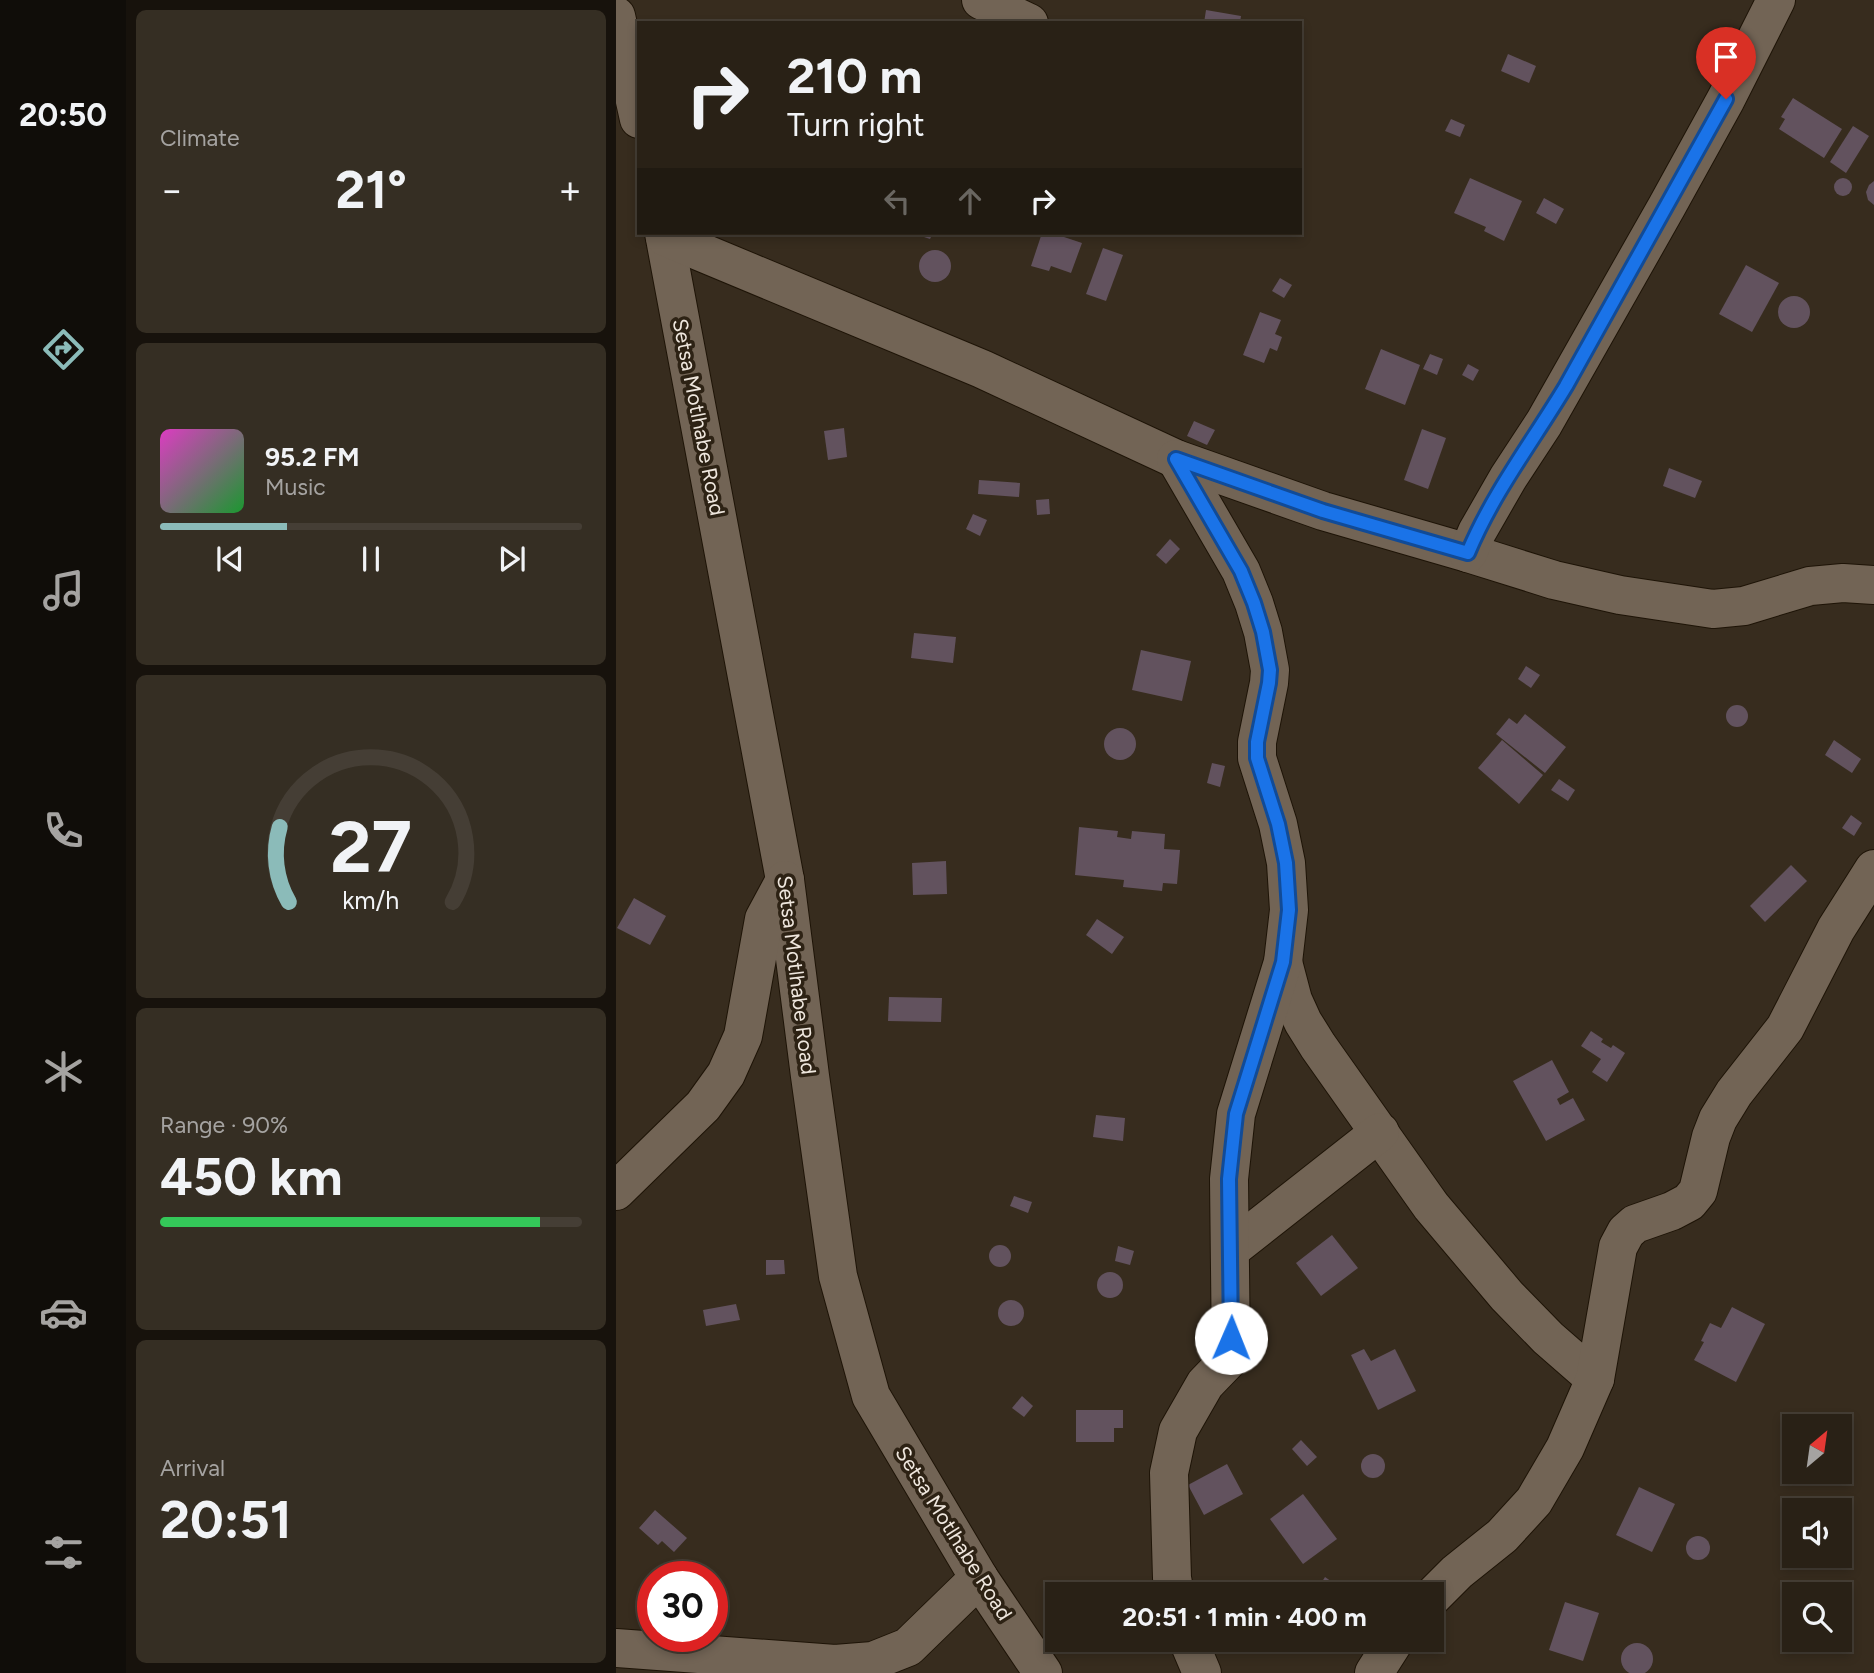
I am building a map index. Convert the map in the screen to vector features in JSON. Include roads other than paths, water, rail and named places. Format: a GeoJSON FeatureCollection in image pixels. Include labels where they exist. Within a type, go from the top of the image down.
{"type":"FeatureCollection","features":[{"type":"Feature","properties":{"kind":"street"},"geometry":{"type":"LineString","coordinates":[[981,0],[1025,21]]}},
{"type":"Feature","properties":{"kind":"street"},"geometry":{"type":"LineString","coordinates":[[1468,553],[1477,532],[1518,461],[1550,414],[1673,195],[1776,0]]}},
{"type":"Feature","properties":{"kind":"street"},"geometry":{"type":"LineString","coordinates":[[618,38],[637,111]]}},
{"type":"Feature","properties":{"kind":"street"},"geometry":{"type":"LineString","coordinates":[[664,235],[982,369],[1176,459],[1323,511],[1554,580],[1650,601],[1713,609],[1744,606],[1810,586],[1843,583],[1874,585]]}},
{"type":"Feature","properties":{"kind":"street","name":"Setsa Motlhabe Road"},"geometry":{"type":"LineString","coordinates":[[664,235],[785,880],[838,1276],[871,1396],[979,1578],[1043,1673]]}},
{"type":"Feature","properties":{"kind":"street"},"geometry":{"type":"LineString","coordinates":[[1172,1582],[1170,1473],[1178,1431],[1205,1384],[1231,1357],[1229,1179],[1236,1114],[1283,962],[1289,910],[1286,863],[1278,824],[1257,758],[1257,742],[1270,670],[1263,632],[1241,571],[1176,459]]}},
{"type":"Feature","properties":{"kind":"street"},"geometry":{"type":"LineString","coordinates":[[1444,1585],[1502,1536],[1534,1501],[1565,1448],[1595,1379],[1618,1247],[1626,1232],[1634,1224],[1689,1202],[1698,1191],[1718,1119],[1734,1093],[1785,1028],[1836,929],[1874,869]]}},
{"type":"Feature","properties":{"kind":"street"},"geometry":{"type":"LineString","coordinates":[[616,1191],[704,1106],[726,1074],[743,1036],[764,919],[785,880]]}},
{"type":"Feature","properties":{"kind":"street"},"geometry":{"type":"LineString","coordinates":[[1283,962],[1293,1000],[1303,1022],[1431,1206],[1507,1296],[1548,1338],[1595,1379]]}},
{"type":"Feature","properties":{"kind":"street"},"geometry":{"type":"LineString","coordinates":[[1230,1250],[1380,1132]]}},
{"type":"Feature","properties":{"kind":"street"},"geometry":{"type":"LineString","coordinates":[[616,1648],[835,1664],[873,1661],[908,1647],[979,1578]]}},
{"type":"Feature","properties":{"kind":"street"},"geometry":{"type":"LineString","coordinates":[[1193,1652],[1202,1673]]}},
{"type":"Feature","properties":{"kind":"street"},"geometry":{"type":"LineString","coordinates":[[1374,1673],[1387,1652]]}}]}
